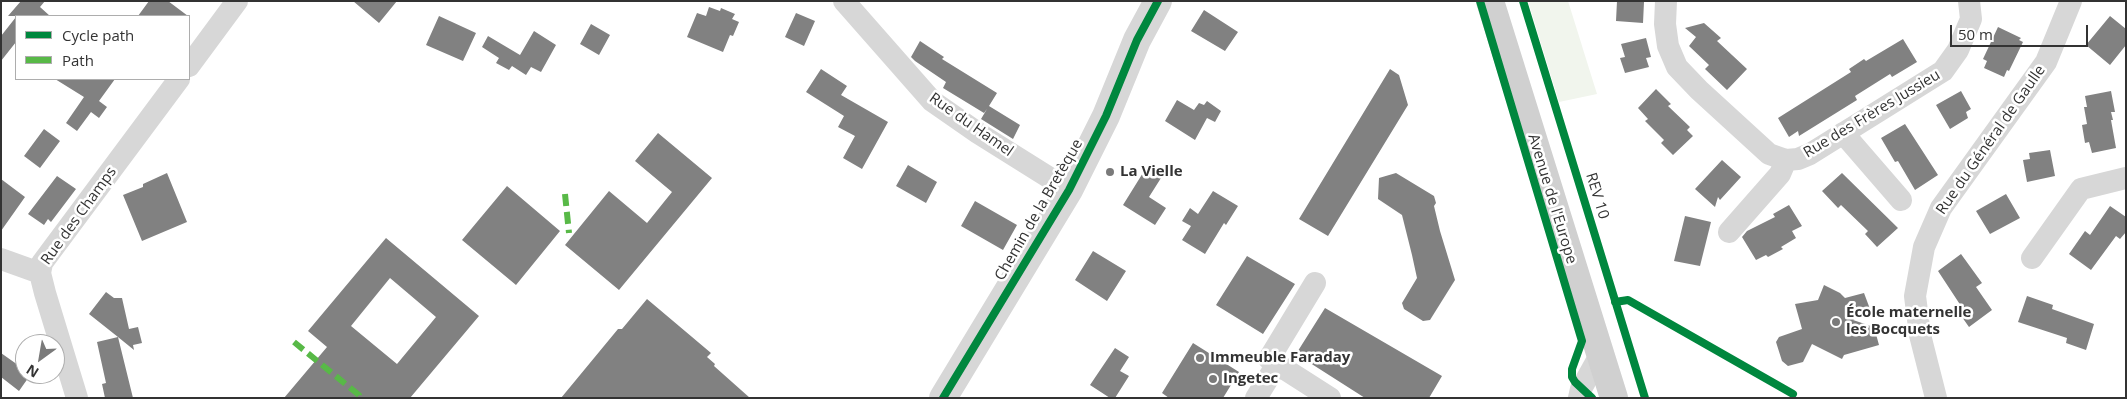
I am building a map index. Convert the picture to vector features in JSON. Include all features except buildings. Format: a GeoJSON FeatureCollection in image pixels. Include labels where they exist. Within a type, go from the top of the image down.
{"type":"FeatureCollection","features":[{"type":"Feature","properties":{"kind":"main road","name":"Avenue de l'Europe"},"geometry":{"type":"LineString","coordinates":[[1490,1],[1614,398]]}},
{"type":"Feature","properties":{"kind":"main road","name":"Avenue de l'Europe"},"geometry":{"type":"LineString","coordinates":[[1509,1],[1631,398]]}},
{"type":"Feature","properties":{"kind":"street"},"geometry":{"type":"LineString","coordinates":[[190,65],[237,1]]}},
{"type":"Feature","properties":{"kind":"street","name":"Rue du Hamel"},"geometry":{"type":"LineString","coordinates":[[844,1],[932,101],[978,133],[1069,190]]}},
{"type":"Feature","properties":{"kind":"street","name":"Chemin de la Bretèque"},"geometry":{"type":"LineString","coordinates":[[943,398],[1069,190],[1106,116],[1137,40],[1158,1]]}},
{"type":"Feature","properties":{"kind":"street","name":"Rue des Frères Jussieu"},"geometry":{"type":"LineString","coordinates":[[1666,1],[1664,24],[1668,46],[1677,67],[1699,90],[1769,154],[1786,160],[1798,159],[1810,154],[1943,71],[1958,50],[1971,19],[1969,1]]}},
{"type":"Feature","properties":{"kind":"street","name":"Rue du Général de Gaulle"},"geometry":{"type":"LineString","coordinates":[[1936,398],[1920,336],[1915,296],[1924,247],[1940,208],[2046,62],[2071,1]]}},
{"type":"Feature","properties":{"kind":"street","name":"Rue des Champs"},"geometry":{"type":"LineString","coordinates":[[77,398],[40,273],[42,263],[178,80]]}},
{"type":"Feature","properties":{"kind":"street"},"geometry":{"type":"LineString","coordinates":[[1843,133],[1901,200]]}},
{"type":"Feature","properties":{"kind":"street"},"geometry":{"type":"LineString","coordinates":[[1729,232],[1780,174],[1786,160]]}},
{"type":"Feature","properties":{"kind":"street"},"geometry":{"type":"LineString","coordinates":[[2032,258],[2081,189],[2126,178]]}},
{"type":"Feature","properties":{"kind":"street"},"geometry":{"type":"LineString","coordinates":[[1,258],[40,273]]}},
{"type":"Feature","properties":{"kind":"street"},"geometry":{"type":"LineString","coordinates":[[1256,398],[1315,283]]}},
{"type":"Feature","properties":{"kind":"street"},"geometry":{"type":"LineString","coordinates":[[1579,398],[1581,388],[1600,355]]}},
{"type":"Feature","properties":{"kind":"street"},"geometry":{"type":"LineString","coordinates":[[1273,362],[1323,396]]}},
{"type":"Feature","properties":{"kind":"shaded area"},"geometry":{"type":"Polygon","coordinates":[[[1528,1],[1568,1],[1597,94],[1559,102],[1528,1]]]}},
{"type":"Feature","properties":{"kind":"marked path"},"geometry":{"type":"LineString","coordinates":[[565,194],[569,233]]}},
{"type":"Feature","properties":{"kind":"marked path"},"geometry":{"type":"LineString","coordinates":[[294,342],[359,395],[359,398]]}},
{"type":"Feature","properties":{"kind":"cycle path"},"geometry":{"type":"LineString","coordinates":[[943,398],[1069,190],[1106,116],[1137,40],[1158,1]]}},
{"type":"Feature","properties":{"kind":"cycle path"},"geometry":{"type":"LineString","coordinates":[[1480,1],[1582,341],[1572,369],[1572,377],[1592,398]]}},
{"type":"Feature","properties":{"kind":"cycle path","name":"REV 10"},"geometry":{"type":"LineString","coordinates":[[1523,1],[1645,398]]}},
{"type":"Feature","properties":{"kind":"cycle path"},"geometry":{"type":"LineString","coordinates":[[1615,302],[1628,300],[1793,394]]}},
{"type":"Feature","properties":{"kind":"place","name":"La Vielle"},"geometry":{"type":"Point","coordinates":[1110,172]}},
{"type":"Feature","properties":{"kind":"place","name":"École maternelle les Bocquets"},"geometry":{"type":"Point","coordinates":[1836,322]}},
{"type":"Feature","properties":{"kind":"place","name":"Immeuble Faraday"},"geometry":{"type":"Point","coordinates":[1200,358]}},
{"type":"Feature","properties":{"kind":"place","name":"Ingetec"},"geometry":{"type":"Point","coordinates":[1213,379]}}]}
